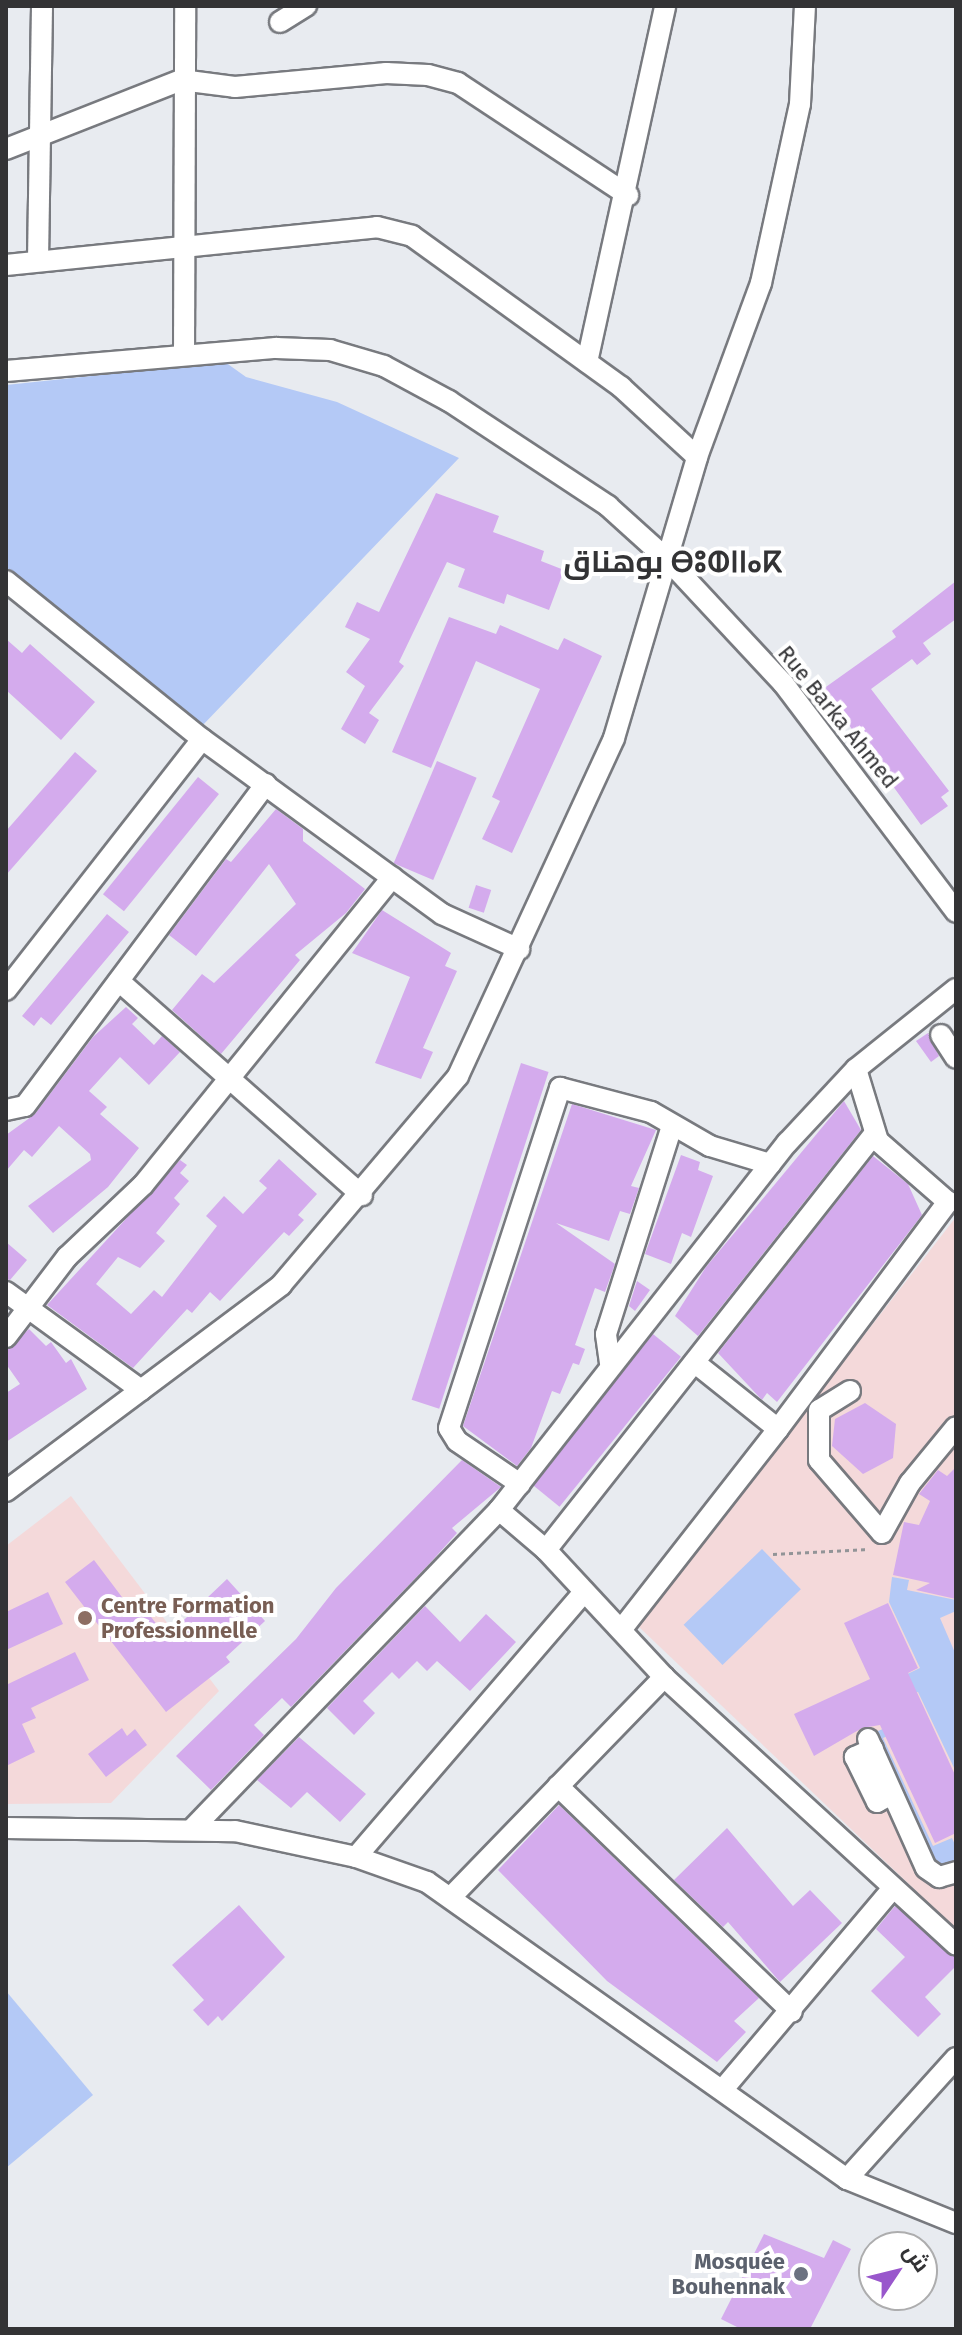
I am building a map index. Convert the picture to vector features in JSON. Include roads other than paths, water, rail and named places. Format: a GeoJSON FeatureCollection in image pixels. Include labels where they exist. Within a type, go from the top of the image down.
{"type":"FeatureCollection","features":[{"type":"Feature","properties":{"kind":"street"},"geometry":{"type":"LineString","coordinates":[[38,261],[42,6]]}},
{"type":"Feature","properties":{"kind":"street"},"geometry":{"type":"LineString","coordinates":[[184,354],[186,246],[181,80],[185,6]]}},
{"type":"Feature","properties":{"kind":"street"},"geometry":{"type":"LineString","coordinates":[[280,22],[306,6]]}},
{"type":"Feature","properties":{"kind":"street"},"geometry":{"type":"LineString","coordinates":[[587,362],[628,195],[665,6]]}},
{"type":"Feature","properties":{"kind":"street"},"geometry":{"type":"LineString","coordinates":[[6,1491],[281,1285],[362,1195],[458,1076],[614,738],[670,562],[697,457],[761,283],[800,104],[805,6]]}},
{"type":"Feature","properties":{"kind":"street"},"geometry":{"type":"LineString","coordinates":[[6,149],[39,139],[181,80],[235,87],[386,73],[458,83],[628,195]]}},
{"type":"Feature","properties":{"kind":"street"},"geometry":{"type":"LineString","coordinates":[[6,265],[377,227],[412,236],[587,362],[697,457]]}},
{"type":"Feature","properties":{"kind":"street","name":"Rue Barka Ahmed"},"geometry":{"type":"LineString","coordinates":[[6,371],[184,354],[330,350],[384,366],[449,401],[608,506],[670,562],[783,683],[956,912]]}},
{"type":"Feature","properties":{"kind":"street"},"geometry":{"type":"LineString","coordinates":[[6,581],[202,739],[442,914],[519,949]]}},
{"type":"Feature","properties":{"kind":"street"},"geometry":{"type":"LineString","coordinates":[[6,990],[202,739]]}},
{"type":"Feature","properties":{"kind":"street"},"geometry":{"type":"LineString","coordinates":[[6,1110],[25,1106],[266,784]]}},
{"type":"Feature","properties":{"kind":"street"},"geometry":{"type":"LineString","coordinates":[[6,1337],[25,1306],[67,1257],[143,1185],[392,877]]}},
{"type":"Feature","properties":{"kind":"street"},"geometry":{"type":"LineString","coordinates":[[119,981],[362,1195]]}},
{"type":"Feature","properties":{"kind":"street"},"geometry":{"type":"LineString","coordinates":[[194,1827],[499,1510],[610,1363],[770,1164],[856,1069],[956,989]]}},
{"type":"Feature","properties":{"kind":"street"},"geometry":{"type":"LineString","coordinates":[[941,1035],[956,1058]]}},
{"type":"Feature","properties":{"kind":"street"},"geometry":{"type":"LineString","coordinates":[[621,1630],[778,1429],[948,1202],[875,1133],[856,1069]]}},
{"type":"Feature","properties":{"kind":"street"},"geometry":{"type":"LineString","coordinates":[[520,1484],[457,1441],[449,1428],[557,1092],[565,1086],[651,1112],[710,1146],[770,1164]]}},
{"type":"Feature","properties":{"kind":"street"},"geometry":{"type":"LineString","coordinates":[[610,1363],[606,1334],[672,1126]]}},
{"type":"Feature","properties":{"kind":"street"},"geometry":{"type":"LineString","coordinates":[[546,1550],[875,1133]]}},
{"type":"Feature","properties":{"kind":"street"},"geometry":{"type":"LineString","coordinates":[[6,1292],[141,1390]]}},
{"type":"Feature","properties":{"kind":"street"},"geometry":{"type":"LineString","coordinates":[[694,1362],[778,1429]]}},
{"type":"Feature","properties":{"kind":"street"},"geometry":{"type":"LineString","coordinates":[[850,1391],[819,1410],[819,1460],[882,1533],[910,1483],[956,1427]]}},
{"type":"Feature","properties":{"kind":"street"},"geometry":{"type":"LineString","coordinates":[[499,1510],[546,1550],[664,1677],[956,1945]]}},
{"type":"Feature","properties":{"kind":"street"},"geometry":{"type":"LineString","coordinates":[[356,1857],[584,1592]]}},
{"type":"Feature","properties":{"kind":"street"},"geometry":{"type":"LineString","coordinates":[[452,1896],[664,1677]]}},
{"type":"Feature","properties":{"kind":"street"},"geometry":{"type":"LineString","coordinates":[[870,1744],[855,1757],[877,1802],[892,1794],[929,1872],[939,1877],[956,1872]]}},
{"type":"Feature","properties":{"kind":"street"},"geometry":{"type":"LineString","coordinates":[[558,1786],[792,2012]]}},
{"type":"Feature","properties":{"kind":"street"},"geometry":{"type":"LineString","coordinates":[[6,1828],[194,1827],[356,1857],[452,1896],[847,2179],[956,2223]]}},
{"type":"Feature","properties":{"kind":"street"},"geometry":{"type":"LineString","coordinates":[[724,2088],[792,2012],[893,1888]]}},
{"type":"Feature","properties":{"kind":"street"},"geometry":{"type":"LineString","coordinates":[[847,2179],[956,2058]]}},
{"type":"Feature","properties":{"kind":"place","name":"Centre Formation Professionnelle"},"geometry":{"type":"Point","coordinates":[85,1618]}},
{"type":"Feature","properties":{"kind":"place","name":"Mosquée Bouhennak"},"geometry":{"type":"Point","coordinates":[801,2274]}},
{"type":"Feature","properties":{"kind":"district","name":"بوهناق ⴱⵓⵀⵏⵏⴰⴽ"},"geometry":{"type":"Point","coordinates":[673,562]}}]}
